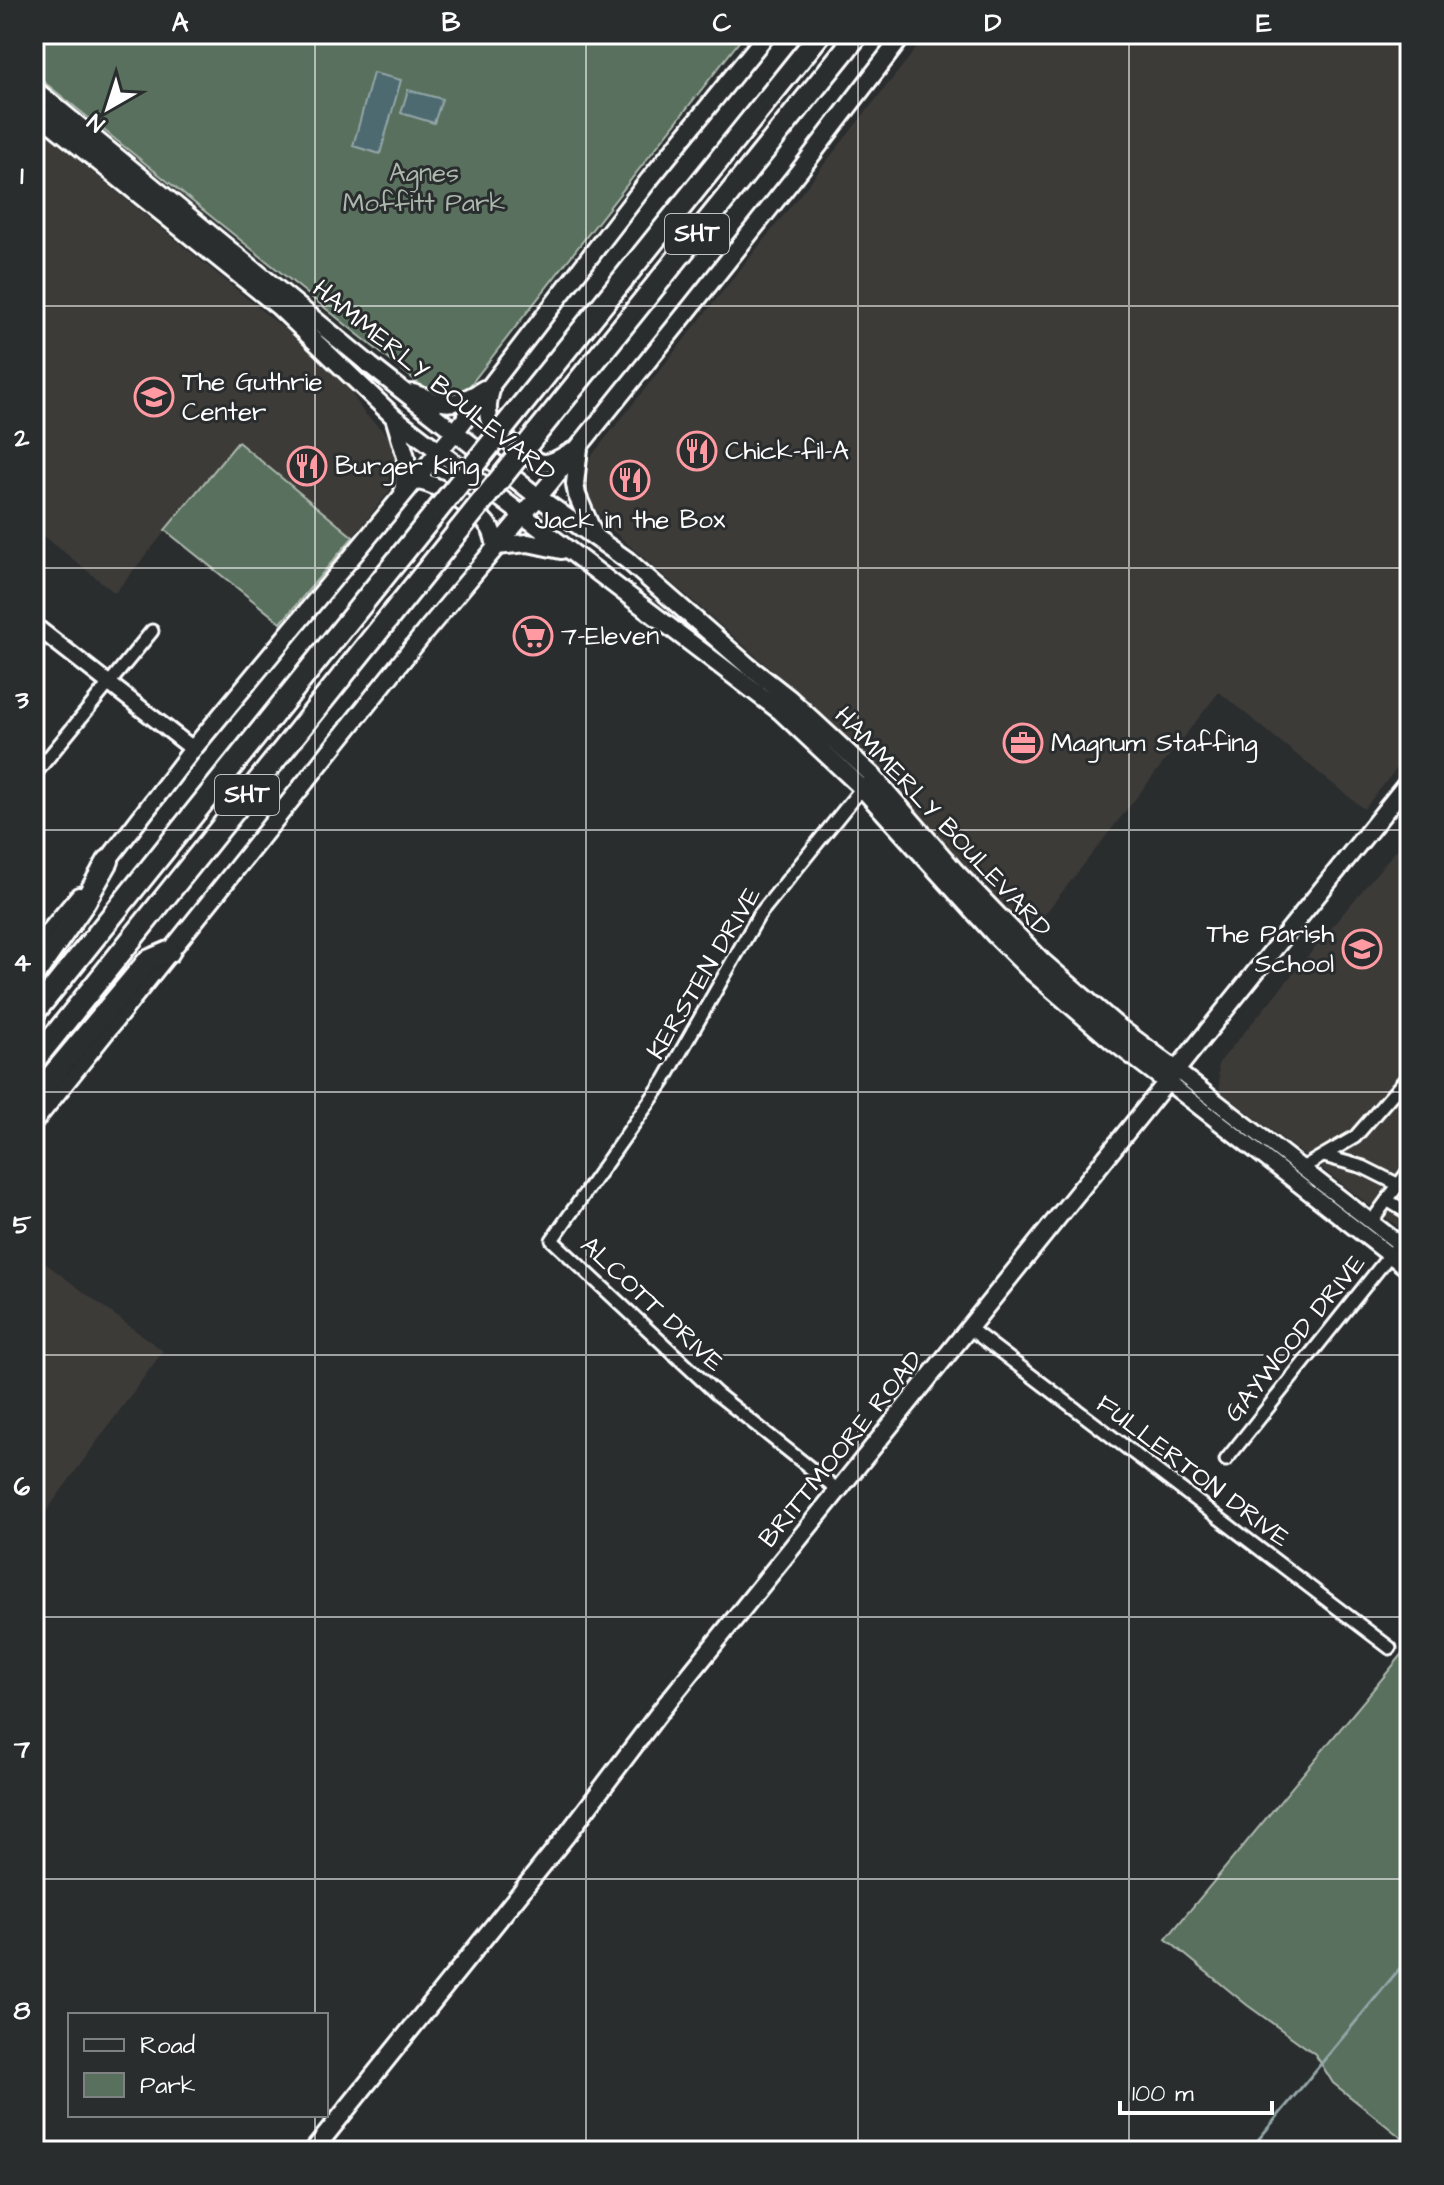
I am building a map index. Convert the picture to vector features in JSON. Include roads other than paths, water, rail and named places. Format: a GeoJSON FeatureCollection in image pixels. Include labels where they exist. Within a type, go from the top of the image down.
{"type":"FeatureCollection","features":[{"type":"Feature","properties":{"kind":"highway","name":"SHT"},"geometry":{"type":"LineString","coordinates":[[34,1013],[820,34]]}},
{"type":"Feature","properties":{"kind":"highway","name":"SHT"},"geometry":{"type":"LineString","coordinates":[[34,1061],[858,34]]}},
{"type":"Feature","properties":{"kind":"highway"},"geometry":{"type":"LineString","coordinates":[[34,975],[84,903],[108,861]]}},
{"type":"Feature","properties":{"kind":"highway"},"geometry":{"type":"LineString","coordinates":[[34,1093],[51,1077],[148,961],[169,952]]}},
{"type":"Feature","properties":{"kind":"main road"},"geometry":{"type":"LineString","coordinates":[[34,950],[108,861],[193,749],[455,432],[649,180],[767,34]]}},
{"type":"Feature","properties":{"kind":"main road"},"geometry":{"type":"LineString","coordinates":[[34,1122],[579,447],[904,34]]}},
{"type":"Feature","properties":{"kind":"main road","name":"HAMMERLY BOULEVARD"},"geometry":{"type":"LineString","coordinates":[[34,89],[398,387],[538,497],[627,560],[790,699],[867,782],[995,935],[1030,970],[1111,1040],[1172,1076]]}},
{"type":"Feature","properties":{"kind":"main road","name":"HAMMERLY BOULEVARD"},"geometry":{"type":"LineString","coordinates":[[34,110],[279,307],[394,417],[780,711],[867,782]]}},
{"type":"Feature","properties":{"kind":"main road"},"geometry":{"type":"LineString","coordinates":[[398,387],[440,403],[451,404],[466,401],[492,384]]}},
{"type":"Feature","properties":{"kind":"main road"},"geometry":{"type":"LineString","coordinates":[[492,384],[487,416],[493,429],[532,458],[542,463],[555,460],[579,447]]}},
{"type":"Feature","properties":{"kind":"main road"},"geometry":{"type":"LineString","coordinates":[[394,417],[406,457],[409,488]]}},
{"type":"Feature","properties":{"kind":"main road"},"geometry":{"type":"LineString","coordinates":[[579,447],[575,484],[595,537]]}},
{"type":"Feature","properties":{"kind":"main road"},"geometry":{"type":"LineString","coordinates":[[409,488],[427,482],[439,487],[487,524],[493,532],[496,546]]}},
{"type":"Feature","properties":{"kind":"main road"},"geometry":{"type":"LineString","coordinates":[[496,546],[535,543],[569,552]]}},
{"type":"Feature","properties":{"kind":"main road","name":"BRITTMOORE ROAD"},"geometry":{"type":"LineString","coordinates":[[313,2151],[838,1490],[1410,780]]}},
{"type":"Feature","properties":{"kind":"street"},"geometry":{"type":"LineString","coordinates":[[34,625],[193,749]]}},
{"type":"Feature","properties":{"kind":"street"},"geometry":{"type":"LineString","coordinates":[[34,775],[152,631]]}},
{"type":"Feature","properties":{"kind":"street","name":"KERSTEN DRIVE"},"geometry":{"type":"LineString","coordinates":[[664,1081],[759,915],[867,782]]}},
{"type":"Feature","properties":{"kind":"street"},"geometry":{"type":"LineString","coordinates":[[1302,1168],[1355,1137],[1410,1074]]}},
{"type":"Feature","properties":{"kind":"street","name":"HAMMERLY BOULEVARD"},"geometry":{"type":"LineString","coordinates":[[1172,1076],[1302,1168],[1313,1187],[1371,1222],[1400,1251],[1410,1271]]}},
{"type":"Feature","properties":{"kind":"street","name":"HAMMERLY BOULEVARD"},"geometry":{"type":"LineString","coordinates":[[1172,1076],[1400,1251]]}},
{"type":"Feature","properties":{"kind":"street","name":"ALCOTT DRIVE"},"geometry":{"type":"LineString","coordinates":[[664,1081],[552,1240],[717,1394],[838,1490]]}},
{"type":"Feature","properties":{"kind":"street"},"geometry":{"type":"LineString","coordinates":[[1346,1143],[1363,1167]]}},
{"type":"Feature","properties":{"kind":"street"},"geometry":{"type":"LineString","coordinates":[[1324,1156],[1406,1176],[1371,1222]]}},
{"type":"Feature","properties":{"kind":"street"},"geometry":{"type":"LineString","coordinates":[[1387,1200],[1410,1214]]}},
{"type":"Feature","properties":{"kind":"street","name":"GAYWOOD DRIVE"},"geometry":{"type":"LineString","coordinates":[[1226,1460],[1400,1251]]}},
{"type":"Feature","properties":{"kind":"street","name":"FULLERTON DRIVE"},"geometry":{"type":"LineString","coordinates":[[969,1328],[1390,1648]]}},
{"type":"Feature","properties":{"kind":"water"},"geometry":{"type":"Polygon","coordinates":[[[373,73],[401,80],[380,154],[353,146],[373,73]]]}},
{"type":"Feature","properties":{"kind":"water"},"geometry":{"type":"Polygon","coordinates":[[[408,90],[442,99],[434,123],[401,113],[408,90]]]}},
{"type":"Feature","properties":{"kind":"waterway"},"geometry":{"type":"LineString","coordinates":[[1249,2151],[1410,1956]]}},
{"type":"Feature","properties":{"kind":"place","name":"The Guthrie Center"},"geometry":{"type":"Point","coordinates":[154,397]}},
{"type":"Feature","properties":{"kind":"place","name":"Chick-fil-A"},"geometry":{"type":"Point","coordinates":[697,451]}},
{"type":"Feature","properties":{"kind":"place","name":"Burger King"},"geometry":{"type":"Point","coordinates":[307,466]}},
{"type":"Feature","properties":{"kind":"place","name":"Jack in the Box"},"geometry":{"type":"Point","coordinates":[630,480]}},
{"type":"Feature","properties":{"kind":"place","name":"7-Eleven"},"geometry":{"type":"Point","coordinates":[533,636]}},
{"type":"Feature","properties":{"kind":"place","name":"Magnum Staffing"},"geometry":{"type":"Point","coordinates":[1023,743]}},
{"type":"Feature","properties":{"kind":"place","name":"The Parish School"},"geometry":{"type":"Point","coordinates":[1362,949]}},
{"type":"Feature","properties":{"kind":"park label","name":"Agnes Moffitt Park"},"geometry":{"type":"Point","coordinates":[424,188]}}]}
